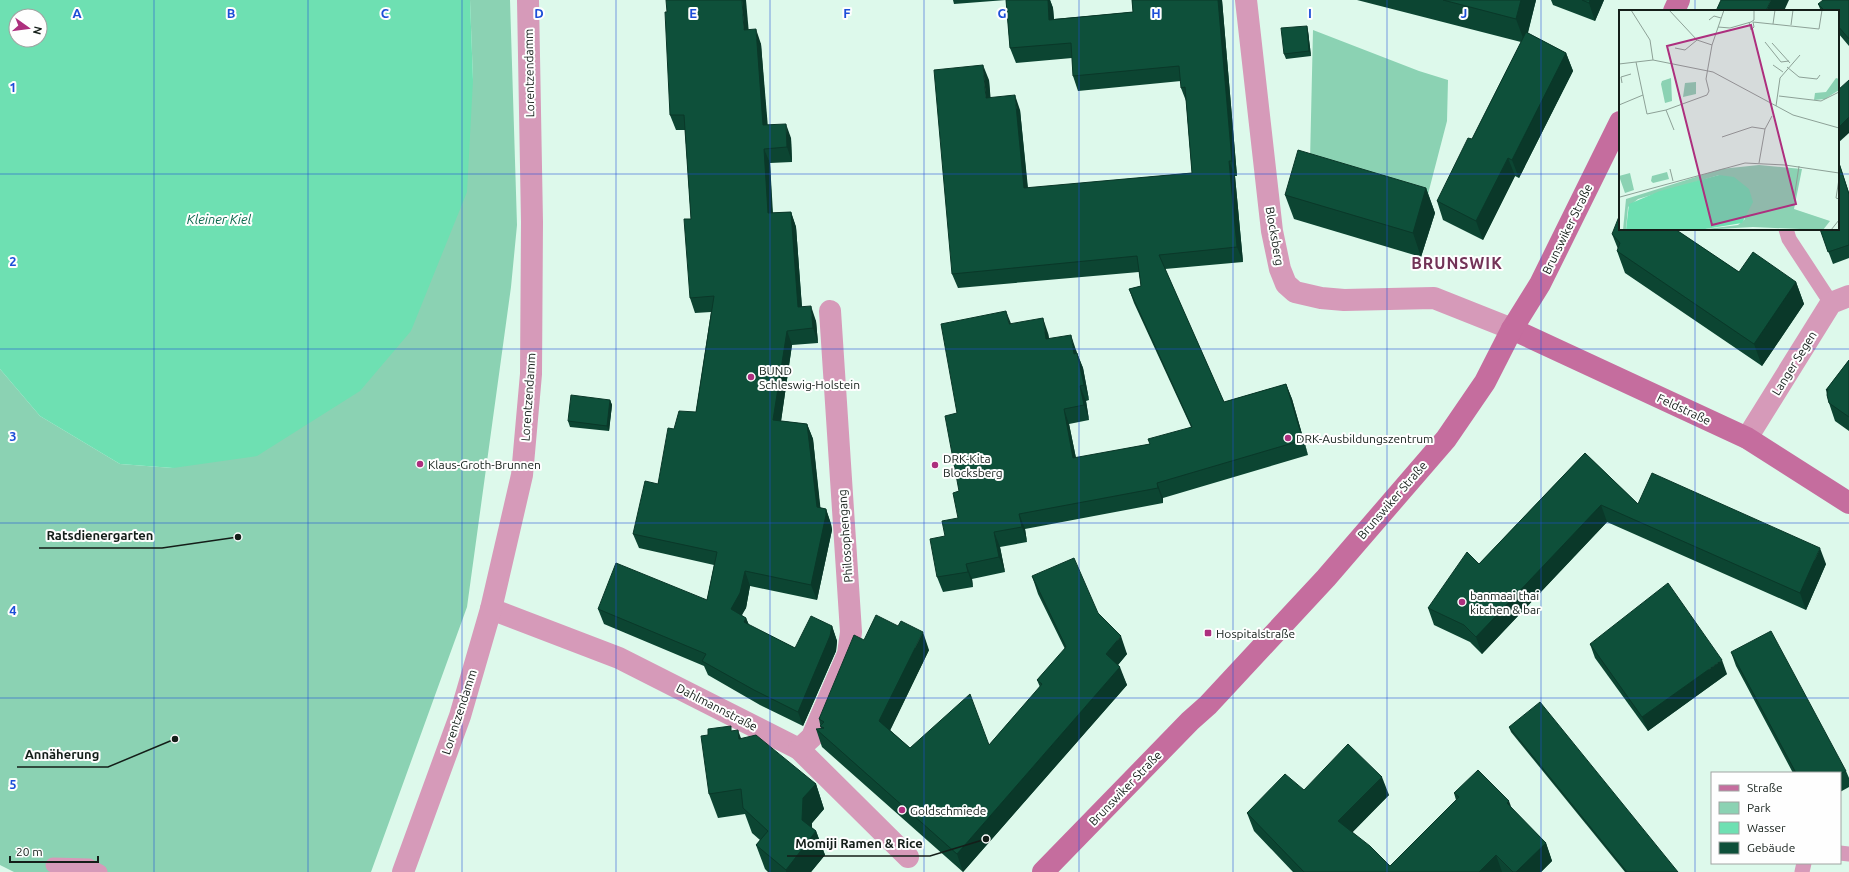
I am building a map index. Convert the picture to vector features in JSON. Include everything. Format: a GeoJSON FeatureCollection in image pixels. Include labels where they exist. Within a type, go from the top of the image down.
{"type":"FeatureCollection","features":[{"type":"Feature","properties":{"kind":"main road"},"geometry":{"type":"LineString","coordinates":[[1674,10],[1679,0]]}},
{"type":"Feature","properties":{"kind":"main road","name":"Brunswiker Straße"},"geometry":{"type":"LineString","coordinates":[[1043,872],[1190,721],[1208,705],[1326,578],[1446,439],[1485,382],[1512,329],[1551,263],[1619,124]]}},
{"type":"Feature","properties":{"kind":"main road","name":"Feldstraße"},"geometry":{"type":"LineString","coordinates":[[1512,329],[1747,438],[1849,503]]}},
{"type":"Feature","properties":{"kind":"main road","name":"Brunswiker Straße"},"geometry":{"type":"LineString","coordinates":[[1056,872],[1096,834],[1181,742],[1197,723],[1208,705]]}},
{"type":"Feature","properties":{"kind":"street","name":"Lorentzendamm"},"geometry":{"type":"LineString","coordinates":[[402,872],[460,716],[491,610],[522,475],[531,374],[532,222],[528,0]]}},
{"type":"Feature","properties":{"kind":"street","name":"Blocksberg"},"geometry":{"type":"LineString","coordinates":[[1246,0],[1272,231],[1280,269],[1286,284],[1295,292],[1321,298],[1344,300],[1434,298],[1512,329]]}},
{"type":"Feature","properties":{"kind":"street","name":"Langer Segen"},"geometry":{"type":"LineString","coordinates":[[1747,438],[1840,300]]}},
{"type":"Feature","properties":{"kind":"street","name":"Philosophengang"},"geometry":{"type":"LineString","coordinates":[[799,749],[812,737],[848,654],[851,632],[830,311]]}},
{"type":"Feature","properties":{"kind":"street","name":"Dahlmannstraße"},"geometry":{"type":"LineString","coordinates":[[491,610],[619,658],[799,749],[908,857]]}},
{"type":"Feature","properties":{"kind":"lane"},"geometry":{"type":"LineString","coordinates":[[1786,230],[1789,239],[1840,300]]}},
{"type":"Feature","properties":{"kind":"lane"},"geometry":{"type":"LineString","coordinates":[[53,865],[89,866],[100,872]]}},
{"type":"Feature","properties":{"kind":"green space"},"geometry":{"type":"Polygon","coordinates":[[[470,0],[510,0],[517,225],[511,287],[467,607],[371,872],[14,872],[0,865],[0,369],[40,416],[120,464],[173,468],[473,80],[470,0]]]}},
{"type":"Feature","properties":{"kind":"green space"},"geometry":{"type":"Polygon","coordinates":[[[1313,30],[1419,71],[1448,80],[1447,121],[1428,194],[1310,161],[1313,30]]]}},
{"type":"Feature","properties":{"kind":"water","name":"Kleiner Kiel"},"geometry":{"type":"Polygon","coordinates":[[[0,0],[470,0],[473,80],[467,192],[411,331],[360,391],[257,456],[173,468],[120,464],[40,416],[0,369],[0,0]]]}},
{"type":"Feature","properties":{"kind":"building"},"geometry":{"type":"Polygon","coordinates":[[[666,0],[742,0],[744,30],[756,29],[763,125],[786,124],[787,147],[764,149],[768,213],[791,212],[798,307],[811,306],[813,328],[787,331],[773,420],[807,424],[817,507],[826,509],[826,515],[811,585],[745,571],[740,593],[731,609],[746,618],[744,622],[795,648],[811,616],[832,626],[830,636],[798,712],[754,690],[702,661],[706,654],[598,609],[616,563],[707,600],[717,552],[633,534],[645,481],[658,484],[668,428],[674,429],[679,411],[696,412],[714,296],[690,298],[684,219],[691,219],[684,115],[670,115],[665,12],[667,12],[666,0]]]}},
{"type":"Feature","properties":{"kind":"building"},"geometry":{"type":"Polygon","coordinates":[[[1006,0],[1048,0],[1049,20],[1133,12],[1132,0],[1218,0],[1232,161],[1229,161],[1237,247],[1159,255],[1224,402],[1286,384],[1303,440],[1157,483],[1158,488],[1019,514],[1022,527],[994,532],[999,557],[966,564],[968,572],[937,577],[930,539],[945,536],[942,521],[958,518],[953,493],[959,491],[945,416],[957,413],[941,324],[1006,311],[1009,324],[1043,318],[1046,339],[1071,335],[1074,354],[1077,353],[1084,385],[1080,386],[1084,405],[1064,409],[1073,458],[1150,444],[1148,439],[1192,427],[1129,289],[1141,286],[1137,256],[952,274],[934,70],[983,65],[986,98],[1015,95],[1024,188],[1192,173],[1185,87],[1181,88],[1179,66],[1073,76],[1071,43],[1010,48],[1006,0]]]}},
{"type":"Feature","properties":{"kind":"building"},"geometry":{"type":"Polygon","coordinates":[[[1443,0],[1521,0],[1516,19],[1443,0]]]}},
{"type":"Feature","properties":{"kind":"building"},"geometry":{"type":"Polygon","coordinates":[[[1582,0],[1590,0],[1589,3],[1582,0]]]}},
{"type":"Feature","properties":{"kind":"building"},"geometry":{"type":"Polygon","coordinates":[[[1721,0],[1771,0],[1766,10],[1716,10],[1721,0]]]}},
{"type":"Feature","properties":{"kind":"building"},"geometry":{"type":"Polygon","coordinates":[[[1823,0],[1849,0],[1849,39],[1839,27],[1839,10],[1824,10],[1818,4],[1823,0]]]}},
{"type":"Feature","properties":{"kind":"building"},"geometry":{"type":"Polygon","coordinates":[[[1307,26],[1309,51],[1284,54],[1281,28],[1307,26]]]}},
{"type":"Feature","properties":{"kind":"building"},"geometry":{"type":"Polygon","coordinates":[[[1526,32],[1566,53],[1512,160],[1508,158],[1476,221],[1437,201],[1468,138],[1472,139],[1526,32]]]}},
{"type":"Feature","properties":{"kind":"building"},"geometry":{"type":"Polygon","coordinates":[[[1849,80],[1849,117],[1839,127],[1839,89],[1849,80]]]}},
{"type":"Feature","properties":{"kind":"building"},"geometry":{"type":"Polygon","coordinates":[[[1298,150],[1426,188],[1413,233],[1285,195],[1298,150]]]}},
{"type":"Feature","properties":{"kind":"building"},"geometry":{"type":"Polygon","coordinates":[[[1839,163],[1849,194],[1849,245],[1828,252],[1820,230],[1839,230],[1839,163]]]}},
{"type":"Feature","properties":{"kind":"building"},"geometry":{"type":"Polygon","coordinates":[[[1619,216],[1619,230],[1676,230],[1739,272],[1753,252],[1796,282],[1754,344],[1617,251],[1620,243],[1612,234],[1619,216]]]}},
{"type":"Feature","properties":{"kind":"building"},"geometry":{"type":"Polygon","coordinates":[[[1849,360],[1849,417],[1829,403],[1827,395],[1828,389],[1826,390],[1849,360]]]}},
{"type":"Feature","properties":{"kind":"building"},"geometry":{"type":"Polygon","coordinates":[[[571,395],[610,400],[607,426],[568,421],[571,395]]]}},
{"type":"Feature","properties":{"kind":"building"},"geometry":{"type":"Polygon","coordinates":[[[1585,453],[1638,504],[1652,473],[1820,548],[1800,593],[1601,505],[1476,637],[1464,625],[1428,608],[1467,552],[1479,564],[1585,453]]]}},
{"type":"Feature","properties":{"kind":"building"},"geometry":{"type":"Polygon","coordinates":[[[1074,558],[1098,613],[1121,636],[1106,654],[1120,667],[957,854],[816,729],[824,728],[820,726],[824,722],[819,719],[854,635],[864,640],[876,615],[898,626],[901,621],[923,632],[879,721],[910,748],[970,694],[989,745],[1042,684],[1037,680],[1066,647],[1032,576],[1074,558]]]}},
{"type":"Feature","properties":{"kind":"building"},"geometry":{"type":"Polygon","coordinates":[[[1668,583],[1722,660],[1642,717],[1590,644],[1668,583]]]}},
{"type":"Feature","properties":{"kind":"building"},"geometry":{"type":"Polygon","coordinates":[[[1771,631],[1846,771],[1841,774],[1841,772],[1795,772],[1731,652],[1771,631]]]}},
{"type":"Feature","properties":{"kind":"building"},"geometry":{"type":"Polygon","coordinates":[[[1540,702],[1678,872],[1627,872],[1509,727],[1540,702]]]}},
{"type":"Feature","properties":{"kind":"building"},"geometry":{"type":"Polygon","coordinates":[[[731,726],[731,731],[738,730],[739,739],[756,735],[816,784],[803,798],[802,820],[816,831],[786,870],[756,845],[768,831],[743,808],[741,789],[709,794],[701,736],[708,735],[708,729],[731,726]]]}},
{"type":"Feature","properties":{"kind":"building"},"geometry":{"type":"Polygon","coordinates":[[[1348,744],[1382,777],[1338,821],[1370,846],[1390,866],[1459,797],[1454,793],[1478,770],[1509,801],[1507,803],[1546,843],[1516,872],[1513,872],[1496,855],[1479,872],[1304,872],[1247,813],[1285,774],[1304,790],[1348,744]]]}},
{"type":"Feature","properties":{"kind":"place","name":"BUND Schleswig-Holstein"},"geometry":{"type":"Point","coordinates":[751,377]}},
{"type":"Feature","properties":{"kind":"place","name":"DRK-Ausbildungszentrum"},"geometry":{"type":"Point","coordinates":[1288,438]}},
{"type":"Feature","properties":{"kind":"place","name":"Klaus-Groth-Brunnen"},"geometry":{"type":"Point","coordinates":[420,464]}},
{"type":"Feature","properties":{"kind":"place","name":"DRK-Kita Blocksberg"},"geometry":{"type":"Point","coordinates":[935,465]}},
{"type":"Feature","properties":{"kind":"place","name":"Ratsdienergarten"},"geometry":{"type":"Point","coordinates":[238,537]}},
{"type":"Feature","properties":{"kind":"place","name":"banmaai thai kitchen & bar"},"geometry":{"type":"Point","coordinates":[1462,602]}},
{"type":"Feature","properties":{"kind":"place","name":"Hospitalstraße"},"geometry":{"type":"Point","coordinates":[1208,633]}},
{"type":"Feature","properties":{"kind":"place","name":"Annäherung"},"geometry":{"type":"Point","coordinates":[175,739]}},
{"type":"Feature","properties":{"kind":"place","name":"Goldschmiede"},"geometry":{"type":"Point","coordinates":[902,810]}},
{"type":"Feature","properties":{"kind":"place","name":"Momiji Ramen & Rice"},"geometry":{"type":"Point","coordinates":[986,839]}},
{"type":"Feature","properties":{"kind":"district","name":"BRUNSWIK"},"geometry":{"type":"Point","coordinates":[1457,263]}}]}
